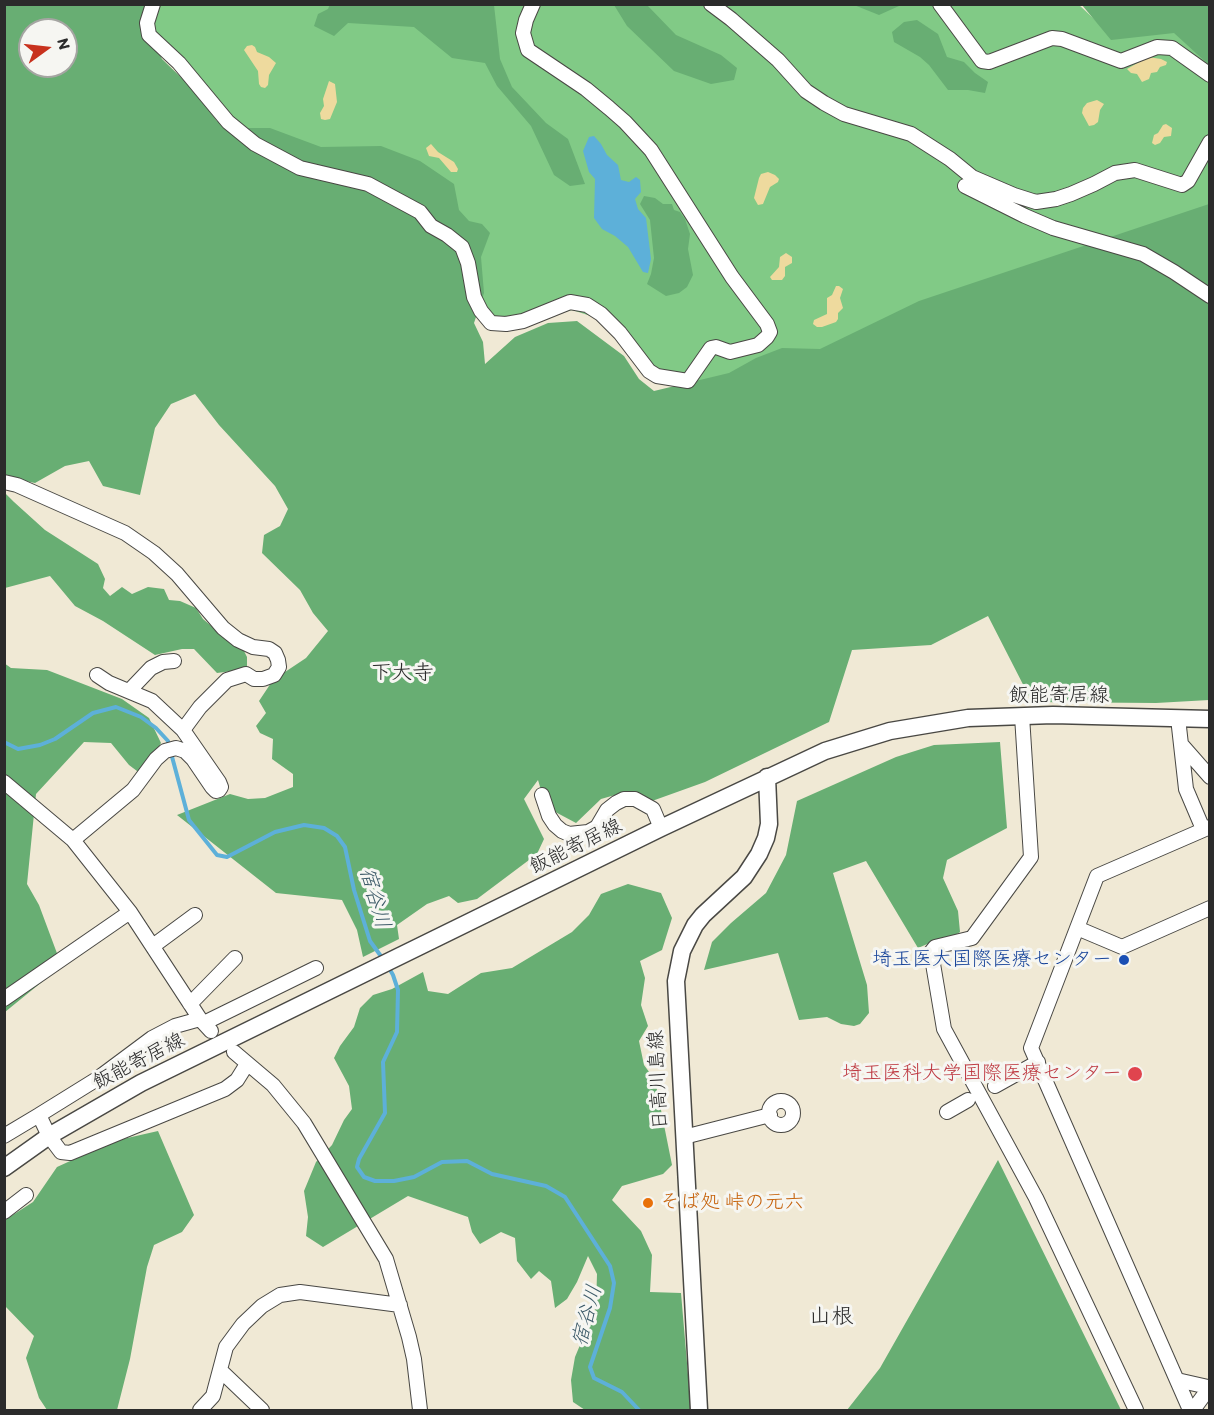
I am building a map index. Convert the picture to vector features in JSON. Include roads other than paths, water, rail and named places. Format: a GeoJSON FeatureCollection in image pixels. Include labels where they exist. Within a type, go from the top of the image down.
{"type":"FeatureCollection","features":[{"type":"Feature","properties":{"kind":"main road","name":"飯能寄居線"},"geometry":{"type":"LineString","coordinates":[[4,1168],[49,1136],[141,1083],[661,828],[825,751],[890,731],[948,721],[1022,716],[1209,719]]}},
{"type":"Feature","properties":{"kind":"main road","name":"日高川島線"},"geometry":{"type":"LineString","coordinates":[[699,1410],[675,995],[682,951],[695,925],[713,905],[736,886],[759,855],[769,824],[767,777]]}},
{"type":"Feature","properties":{"kind":"street"},"geometry":{"type":"LineString","coordinates":[[153,4],[147,23],[149,35],[179,63],[228,122],[255,144],[300,168],[368,184],[420,212],[431,226],[462,247],[468,263],[474,297],[481,311],[491,323],[506,324],[523,321],[570,302],[587,305],[601,314],[620,333],[649,371],[657,376],[688,381],[711,348],[716,347],[730,352],[758,345],[767,338],[770,332],[767,324],[732,277],[651,150],[625,122],[601,102],[528,50],[523,33],[533,4]]}},
{"type":"Feature","properties":{"kind":"street"},"geometry":{"type":"LineString","coordinates":[[711,4],[778,60],[806,91],[824,103],[844,114],[911,134],[950,159],[972,177],[1036,202],[1056,199],[1115,173],[1125,171],[1135,170],[1182,185],[1188,181],[1209,142]]}},
{"type":"Feature","properties":{"kind":"street"},"geometry":{"type":"LineString","coordinates":[[940,4],[982,61],[988,62],[1052,38],[1062,39],[1121,61],[1157,47],[1172,48],[1209,75]]}},
{"type":"Feature","properties":{"kind":"street"},"geometry":{"type":"LineString","coordinates":[[965,186],[1053,228],[1143,254],[1209,296]]}},
{"type":"Feature","properties":{"kind":"street"},"geometry":{"type":"LineString","coordinates":[[4,482],[17,485],[125,533],[177,574],[224,628],[238,640],[275,653],[279,667],[274,675],[254,679],[246,674],[227,680],[200,707],[183,730]]}},
{"type":"Feature","properties":{"kind":"street"},"geometry":{"type":"LineString","coordinates":[[130,690],[151,668],[163,662],[174,661]]}},
{"type":"Feature","properties":{"kind":"street"},"geometry":{"type":"LineString","coordinates":[[73,840],[133,790],[156,759],[165,751],[176,748],[185,751],[212,787],[216,791],[221,788],[183,730],[153,701],[98,675]]}},
{"type":"Feature","properties":{"kind":"street"},"geometry":{"type":"LineString","coordinates":[[1022,716],[1031,857],[972,938],[935,947],[931,952],[944,1029],[1036,1198],[1136,1410]]}},
{"type":"Feature","properties":{"kind":"street"},"geometry":{"type":"LineString","coordinates":[[1177,1380],[1209,1387],[1192,1410],[1177,1380],[1031,1048],[1097,876],[1206,828],[1186,789],[1178,718]]}},
{"type":"Feature","properties":{"kind":"street"},"geometry":{"type":"LineString","coordinates":[[1181,744],[1209,777]]}},
{"type":"Feature","properties":{"kind":"street"},"geometry":{"type":"LineString","coordinates":[[4,782],[73,840],[130,912],[205,1024]]}},
{"type":"Feature","properties":{"kind":"street"},"geometry":{"type":"LineString","coordinates":[[542,795],[549,816],[555,825],[569,834],[588,832],[597,827],[607,810],[616,802],[624,799],[635,799],[653,809],[661,828]]}},
{"type":"Feature","properties":{"kind":"street"},"geometry":{"type":"LineString","coordinates":[[1077,928],[1122,947],[1209,908]]}},
{"type":"Feature","properties":{"kind":"street"},"geometry":{"type":"LineString","coordinates":[[4,999],[130,912]]}},
{"type":"Feature","properties":{"kind":"street"},"geometry":{"type":"LineString","coordinates":[[153,946],[195,915]]}},
{"type":"Feature","properties":{"kind":"street"},"geometry":{"type":"LineString","coordinates":[[190,1004],[235,958]]}},
{"type":"Feature","properties":{"kind":"street"},"geometry":{"type":"LineString","coordinates":[[4,1136],[97,1079],[152,1038],[175,1026],[205,1024],[316,968]]}},
{"type":"Feature","properties":{"kind":"street"},"geometry":{"type":"LineString","coordinates":[[234,1052],[273,1085],[304,1123],[386,1259],[414,1359],[420,1410]]}},
{"type":"Feature","properties":{"kind":"street"},"geometry":{"type":"LineString","coordinates":[[995,1086],[1038,1062]]}},
{"type":"Feature","properties":{"kind":"street"},"geometry":{"type":"LineString","coordinates":[[39,1115],[49,1136],[61,1152],[70,1153],[225,1089],[237,1080],[247,1064]]}},
{"type":"Feature","properties":{"kind":"street"},"geometry":{"type":"LineString","coordinates":[[947,1112],[968,1100]]}},
{"type":"Feature","properties":{"kind":"street"},"geometry":{"type":"LineString","coordinates":[[684,1137],[770,1115]]}},
{"type":"Feature","properties":{"kind":"street"},"geometry":{"type":"LineString","coordinates":[[4,1212],[26,1195]]}},
{"type":"Feature","properties":{"kind":"street"},"geometry":{"type":"LineString","coordinates":[[200,1410],[213,1396],[226,1347],[243,1324],[262,1306],[280,1295],[309,1292],[400,1305]]}},
{"type":"Feature","properties":{"kind":"street"},"geometry":{"type":"LineString","coordinates":[[220,1370],[262,1410]]}},
{"type":"Feature","properties":{"kind":"water"},"geometry":{"type":"Polygon","coordinates":[[[594,136],[607,155],[618,165],[621,180],[629,182],[636,177],[640,180],[641,192],[635,199],[638,209],[646,218],[651,259],[648,273],[643,272],[628,247],[602,229],[594,218],[595,179],[589,172],[583,151],[589,137],[594,136]]]}},
{"type":"Feature","properties":{"kind":"waterway","name":"宿谷川"},"geometry":{"type":"LineString","coordinates":[[4,742],[18,749],[40,745],[55,739],[93,713],[116,707],[141,717],[156,728],[168,741],[169,746]]}},
{"type":"Feature","properties":{"kind":"waterway","name":"宿谷川"},"geometry":{"type":"LineString","coordinates":[[171,753],[189,820],[217,855],[227,857],[275,832],[304,825],[324,828],[337,836],[345,847],[354,890],[370,941],[383,959]]}},
{"type":"Feature","properties":{"kind":"waterway","name":"宿谷川"},"geometry":{"type":"LineString","coordinates":[[389,968],[398,990],[397,1032],[383,1062],[385,1113],[359,1159],[357,1167],[364,1177],[375,1181],[394,1181],[414,1177],[442,1162],[467,1161],[492,1174],[546,1186],[565,1197],[610,1266],[614,1283],[610,1308],[590,1367],[594,1378],[622,1392],[639,1410]]}},
{"type":"Feature","properties":{"kind":"place","name":"埼玉医大国際医療センター"},"geometry":{"type":"Point","coordinates":[1124,960]}},
{"type":"Feature","properties":{"kind":"place","name":"埼玉医科大学国際医療センター"},"geometry":{"type":"Point","coordinates":[1135,1074]}},
{"type":"Feature","properties":{"kind":"place","name":"そば処 峠の元六"},"geometry":{"type":"Point","coordinates":[648,1203]}},
{"type":"Feature","properties":{"kind":"district","name":"下大寺"},"geometry":{"type":"Point","coordinates":[402,674]}},
{"type":"Feature","properties":{"kind":"district","name":"山根"},"geometry":{"type":"Point","coordinates":[831,1317]}}]}
